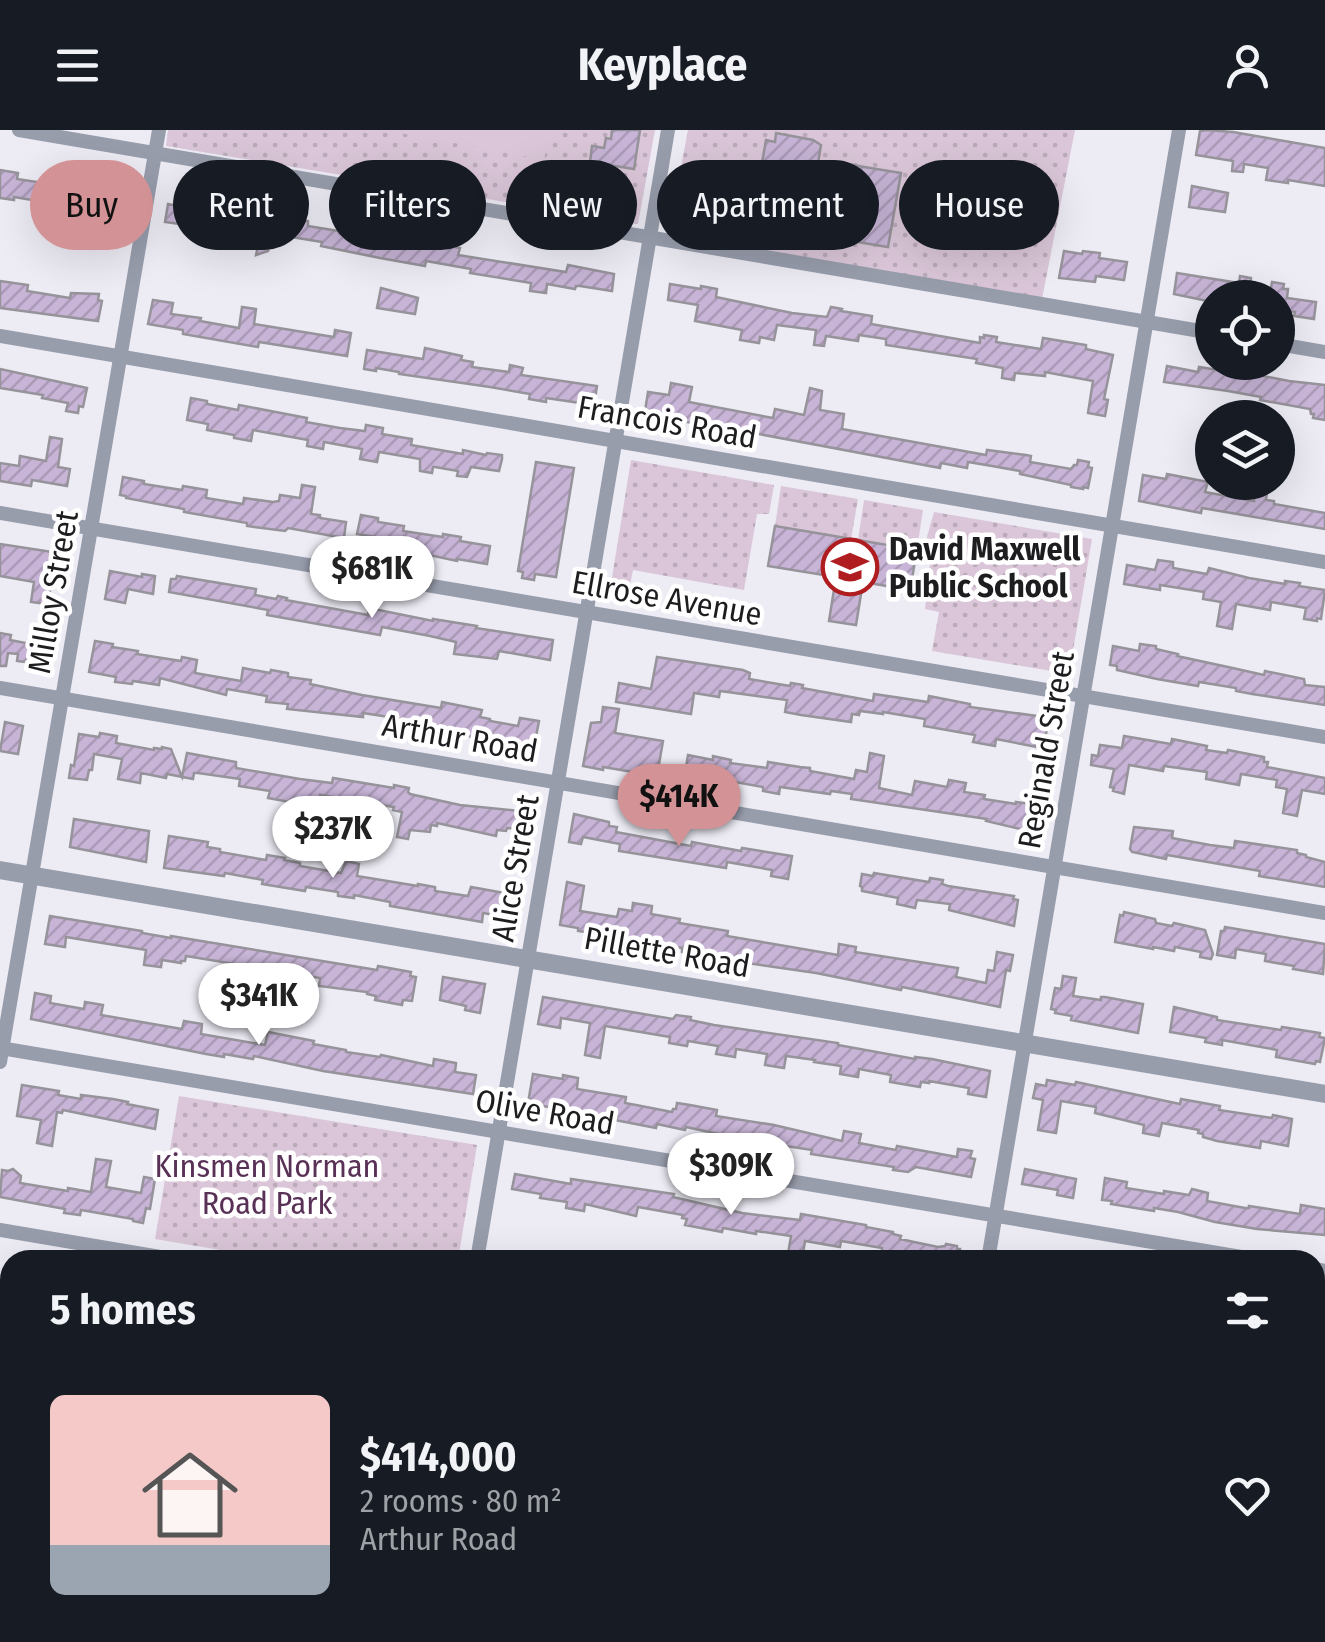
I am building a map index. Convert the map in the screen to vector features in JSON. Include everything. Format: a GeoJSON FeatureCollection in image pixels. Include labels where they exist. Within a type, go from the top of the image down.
{"type":"FeatureCollection","features":[{"type":"Feature","properties":{"kind":"street"},"geometry":{"type":"LineString","coordinates":[[19,130],[1195,329]]}},
{"type":"Feature","properties":{"kind":"street","name":"Milloy Street"},"geometry":{"type":"LineString","coordinates":[[1,1053],[159,130]]}},
{"type":"Feature","properties":{"kind":"street","name":"Alice Street"},"geometry":{"type":"LineString","coordinates":[[479,1250],[668,130]]}},
{"type":"Feature","properties":{"kind":"street","name":"Reginald Street"},"geometry":{"type":"LineString","coordinates":[[990,1250],[1179,130]]}},
{"type":"Feature","properties":{"kind":"street","name":"Francois Road"},"geometry":{"type":"LineString","coordinates":[[0,336],[1325,562]]}},
{"type":"Feature","properties":{"kind":"street"},"geometry":{"type":"LineString","coordinates":[[1295,347],[1325,352]]}},
{"type":"Feature","properties":{"kind":"street","name":"Ellrose Avenue"},"geometry":{"type":"LineString","coordinates":[[0,512],[1325,738]]}},
{"type":"Feature","properties":{"kind":"street","name":"Arthur Road"},"geometry":{"type":"LineString","coordinates":[[0,688],[1325,913]]}},
{"type":"Feature","properties":{"kind":"street","name":"Pillette Road"},"geometry":{"type":"LineString","coordinates":[[0,870],[1325,1094]]}},
{"type":"Feature","properties":{"kind":"street","name":"Olive Road"},"geometry":{"type":"LineString","coordinates":[[1,1053],[1199,1250]]}},
{"type":"Feature","properties":{"kind":"street"},"geometry":{"type":"LineString","coordinates":[[0,1230],[119,1250]]}},
{"type":"Feature","properties":{"kind":"green space"},"geometry":{"type":"Polygon","coordinates":[[[168,130],[655,130],[638,224],[637,160],[506,160],[506,202],[486,199],[486,160],[329,160],[329,173],[309,170],[309,160],[251,160],[166,146],[168,130]]]}},
{"type":"Feature","properties":{"kind":"green space"},"geometry":{"type":"Polygon","coordinates":[[[401,130],[550,130],[544,160],[401,130]]]}},
{"type":"Feature","properties":{"kind":"green space"},"geometry":{"type":"Polygon","coordinates":[[[688,130],[1075,130],[1059,212],[1059,160],[899,160],[899,250],[1052,250],[1042,299],[751,250],[879,250],[879,160],[682,160],[688,130]]]}},
{"type":"Feature","properties":{"kind":"green space"},"geometry":{"type":"Polygon","coordinates":[[[631,460],[774,485],[769,514],[757,514],[744,590],[633,570],[627,600],[609,596],[631,460]]]}},
{"type":"Feature","properties":{"kind":"green space"},"geometry":{"type":"Polygon","coordinates":[[[781,486],[858,499],[851,539],[775,526],[781,486]]]}},
{"type":"Feature","properties":{"kind":"green space"},"geometry":{"type":"Polygon","coordinates":[[[864,500],[923,510],[917,549],[858,540],[864,500]]]}},
{"type":"Feature","properties":{"kind":"green space"},"geometry":{"type":"Polygon","coordinates":[[[934,512],[1092,539],[1069,674],[932,651],[939,612],[925,609],[930,564],[923,551],[934,512]]]}},
{"type":"Feature","properties":{"kind":"green space","name":"Kinsmen Norman Road Park"},"geometry":{"type":"Polygon","coordinates":[[[179,1096],[477,1145],[460,1250],[220,1250],[155,1239],[179,1096]]]}},
{"type":"Feature","properties":{"kind":"building"},"geometry":{"type":"Polygon","coordinates":[[[612,130],[640,130],[635,160],[590,160],[592,146],[604,148],[606,138],[611,139],[612,130]]]}},
{"type":"Feature","properties":{"kind":"building"},"geometry":{"type":"Polygon","coordinates":[[[1200,131],[1325,148],[1325,186],[1266,180],[1268,168],[1244,164],[1243,172],[1232,171],[1233,161],[1196,155],[1200,131]]]}},
{"type":"Feature","properties":{"kind":"building"},"geometry":{"type":"Polygon","coordinates":[[[776,133],[813,140],[821,145],[818,160],[763,160],[766,140],[775,142],[776,133]]]}},
{"type":"Feature","properties":{"kind":"building"},"geometry":{"type":"Polygon","coordinates":[[[879,169],[899,173],[888,247],[879,246],[879,169]]]}},
{"type":"Feature","properties":{"kind":"building"},"geometry":{"type":"Polygon","coordinates":[[[0,170],[18,173],[17,179],[30,181],[30,200],[0,198],[0,170]]]}},
{"type":"Feature","properties":{"kind":"building"},"geometry":{"type":"Polygon","coordinates":[[[1192,186],[1228,193],[1225,212],[1189,207],[1192,186]]]}},
{"type":"Feature","properties":{"kind":"building"},"geometry":{"type":"Polygon","coordinates":[[[168,204],[173,205],[173,223],[165,222],[168,204]]]}},
{"type":"Feature","properties":{"kind":"building"},"geometry":{"type":"Polygon","coordinates":[[[309,226],[329,230],[329,248],[321,246],[322,242],[309,240],[309,226]]]}},
{"type":"Feature","properties":{"kind":"building"},"geometry":{"type":"Polygon","coordinates":[[[342,250],[459,250],[458,255],[566,272],[568,265],[614,274],[612,291],[547,284],[546,293],[530,291],[531,283],[470,273],[471,269],[426,261],[425,266],[342,250]]]}},
{"type":"Feature","properties":{"kind":"building"},"geometry":{"type":"Polygon","coordinates":[[[1064,251],[1100,253],[1099,258],[1127,262],[1124,280],[1096,276],[1095,282],[1059,278],[1064,251]]]}},
{"type":"Feature","properties":{"kind":"building"},"geometry":{"type":"Polygon","coordinates":[[[1177,273],[1220,280],[1195,280],[1195,298],[1174,294],[1177,273]]]}},
{"type":"Feature","properties":{"kind":"building"},"geometry":{"type":"Polygon","coordinates":[[[0,281],[28,285],[27,291],[70,298],[71,293],[99,294],[98,300],[102,301],[98,321],[0,308],[0,281]]]}},
{"type":"Feature","properties":{"kind":"building"},"geometry":{"type":"Polygon","coordinates":[[[670,284],[717,289],[716,297],[792,313],[827,317],[831,307],[842,309],[872,316],[871,324],[980,343],[984,335],[997,337],[996,342],[1041,349],[1043,338],[1086,345],[1086,349],[1113,355],[1104,399],[1108,400],[1105,416],[1088,413],[1093,381],[1045,372],[1045,376],[1015,373],[1014,380],[1002,378],[1003,368],[976,363],[977,359],[886,345],[886,339],[859,335],[858,341],[826,336],[824,346],[814,345],[816,330],[777,325],[774,340],[740,340],[742,330],[695,321],[698,305],[668,300],[670,284]]]}},
{"type":"Feature","properties":{"kind":"building"},"geometry":{"type":"Polygon","coordinates":[[[381,288],[418,298],[415,314],[377,308],[381,288]]]}},
{"type":"Feature","properties":{"kind":"building"},"geometry":{"type":"Polygon","coordinates":[[[1295,299],[1316,302],[1314,319],[1295,316],[1295,299]]]}},
{"type":"Feature","properties":{"kind":"building"},"geometry":{"type":"Polygon","coordinates":[[[153,300],[173,303],[171,314],[239,328],[242,307],[256,309],[254,324],[334,337],[335,330],[351,333],[347,356],[259,342],[258,347],[148,324],[153,300]]]}},
{"type":"Feature","properties":{"kind":"building"},"geometry":{"type":"Polygon","coordinates":[[[425,348],[462,356],[461,360],[473,362],[472,367],[509,372],[510,365],[523,368],[521,375],[597,386],[594,405],[546,398],[546,402],[529,399],[530,394],[364,369],[367,350],[423,359],[425,348]]]}},
{"type":"Feature","properties":{"kind":"building"},"geometry":{"type":"Polygon","coordinates":[[[1167,366],[1195,371],[1195,380],[1284,380],[1325,385],[1325,420],[1313,418],[1310,409],[1295,406],[1295,400],[1260,400],[1261,397],[1164,382],[1167,366]]]}},
{"type":"Feature","properties":{"kind":"building"},"geometry":{"type":"Polygon","coordinates":[[[0,369],[87,388],[83,407],[79,406],[78,413],[66,411],[68,403],[0,388],[0,369]]]}},
{"type":"Feature","properties":{"kind":"building"},"geometry":{"type":"Polygon","coordinates":[[[671,383],[692,387],[689,402],[773,418],[775,409],[804,415],[810,388],[822,391],[820,410],[844,414],[842,429],[986,455],[987,450],[1026,455],[1031,456],[1030,462],[1071,469],[1078,460],[1089,462],[1088,467],[1092,468],[1088,488],[968,462],[967,468],[941,463],[940,468],[732,429],[731,434],[692,429],[693,423],[645,411],[648,392],[669,395],[671,383]]]}},
{"type":"Feature","properties":{"kind":"building"},"geometry":{"type":"Polygon","coordinates":[[[191,398],[238,410],[239,405],[307,418],[306,422],[340,428],[383,428],[382,434],[412,439],[411,445],[463,454],[463,450],[502,455],[502,459],[499,471],[471,467],[467,477],[457,476],[458,471],[435,467],[432,473],[420,471],[420,459],[379,452],[377,462],[360,459],[362,449],[324,442],[323,449],[307,446],[308,440],[253,430],[251,441],[234,438],[207,430],[208,424],[187,420],[191,398]]]}},
{"type":"Feature","properties":{"kind":"building"},"geometry":{"type":"Polygon","coordinates":[[[50,437],[62,439],[58,467],[70,469],[67,486],[32,480],[31,486],[0,481],[0,463],[19,466],[20,456],[46,461],[50,437]]]}},
{"type":"Feature","properties":{"kind":"building"},"geometry":{"type":"Polygon","coordinates":[[[536,462],[574,468],[556,577],[535,574],[534,580],[522,578],[523,572],[518,571],[536,462]]]}},
{"type":"Feature","properties":{"kind":"building"},"geometry":{"type":"Polygon","coordinates":[[[1167,474],[1195,479],[1195,500],[1266,500],[1325,513],[1325,529],[1139,501],[1143,475],[1166,479],[1167,474]]]}},
{"type":"Feature","properties":{"kind":"building"},"geometry":{"type":"Polygon","coordinates":[[[123,477],[182,490],[183,486],[207,490],[206,498],[243,504],[244,498],[273,502],[279,501],[280,495],[300,498],[302,485],[315,487],[311,514],[346,522],[344,538],[288,528],[285,531],[247,526],[126,498],[120,495],[123,477]]]}},
{"type":"Feature","properties":{"kind":"building"},"geometry":{"type":"Polygon","coordinates":[[[361,515],[404,526],[403,531],[461,537],[460,541],[490,546],[487,564],[415,552],[415,547],[393,544],[393,540],[357,534],[361,515]]]}},
{"type":"Feature","properties":{"kind":"building"},"geometry":{"type":"Polygon","coordinates":[[[775,526],[917,550],[910,590],[863,582],[856,625],[829,621],[836,577],[768,566],[775,526]]]}},
{"type":"Feature","properties":{"kind":"building"},"geometry":{"type":"Polygon","coordinates":[[[0,544],[59,553],[47,604],[31,602],[34,582],[0,576],[0,544]]]}},
{"type":"Feature","properties":{"kind":"building"},"geometry":{"type":"Polygon","coordinates":[[[1158,560],[1173,562],[1173,568],[1207,574],[1209,568],[1325,590],[1321,619],[1304,619],[1306,608],[1271,602],[1270,610],[1236,604],[1232,629],[1217,626],[1221,602],[1203,599],[1204,592],[1124,584],[1127,565],[1155,570],[1158,560]]]}},
{"type":"Feature","properties":{"kind":"building"},"geometry":{"type":"Polygon","coordinates":[[[110,571],[155,576],[153,594],[128,589],[125,603],[105,599],[110,571]]]}},
{"type":"Feature","properties":{"kind":"building"},"geometry":{"type":"Polygon","coordinates":[[[177,576],[256,589],[255,595],[276,599],[278,596],[368,615],[369,608],[553,640],[550,660],[499,651],[497,659],[454,654],[456,642],[430,636],[382,627],[380,635],[267,615],[268,610],[169,592],[171,579],[177,576]]]}},
{"type":"Feature","properties":{"kind":"building"},"geometry":{"type":"Polygon","coordinates":[[[0,633],[11,635],[10,640],[36,645],[33,663],[17,661],[18,654],[8,653],[6,666],[0,666],[0,633]]]}},
{"type":"Feature","properties":{"kind":"building"},"geometry":{"type":"Polygon","coordinates":[[[95,641],[138,651],[137,654],[197,660],[195,673],[241,681],[243,668],[270,673],[271,670],[311,680],[310,684],[362,695],[441,708],[442,702],[482,710],[480,717],[490,721],[518,726],[520,718],[539,721],[534,747],[436,731],[437,728],[414,724],[415,721],[363,713],[363,717],[287,709],[288,704],[266,702],[267,696],[227,689],[226,695],[160,678],[159,685],[115,682],[116,677],[89,672],[95,641]]]}},
{"type":"Feature","properties":{"kind":"building"},"geometry":{"type":"Polygon","coordinates":[[[1140,644],[1264,675],[1265,671],[1304,679],[1305,685],[1325,687],[1325,705],[1199,682],[1198,686],[1157,679],[1110,665],[1113,646],[1139,651],[1140,644]]]}},
{"type":"Feature","properties":{"kind":"building"},"geometry":{"type":"Polygon","coordinates":[[[657,657],[743,670],[750,673],[749,679],[803,685],[802,688],[873,701],[874,694],[928,702],[929,696],[970,707],[1045,717],[1048,722],[1044,746],[996,739],[995,746],[973,742],[975,735],[924,726],[925,719],[883,712],[860,711],[859,715],[852,714],[851,722],[801,715],[785,712],[787,700],[720,691],[719,697],[694,693],[691,714],[616,702],[619,683],[651,689],[657,657]]]}},
{"type":"Feature","properties":{"kind":"building"},"geometry":{"type":"Polygon","coordinates":[[[603,707],[619,709],[615,733],[663,741],[657,776],[583,766],[591,723],[601,722],[603,707]]]}},
{"type":"Feature","properties":{"kind":"building"},"geometry":{"type":"Polygon","coordinates":[[[5,722],[23,726],[18,754],[0,751],[5,722]]]}},
{"type":"Feature","properties":{"kind":"building"},"geometry":{"type":"Polygon","coordinates":[[[100,733],[117,736],[116,743],[171,749],[182,777],[141,773],[140,783],[118,779],[122,759],[94,754],[87,780],[69,778],[79,734],[99,737],[100,733]]]}},
{"type":"Feature","properties":{"kind":"building"},"geometry":{"type":"Polygon","coordinates":[[[1124,736],[1171,744],[1172,739],[1207,746],[1206,750],[1264,757],[1267,767],[1325,778],[1325,794],[1302,790],[1297,816],[1283,813],[1287,789],[1276,787],[1277,780],[1241,774],[1239,785],[1206,779],[1207,772],[1129,765],[1124,794],[1113,791],[1110,787],[1114,769],[1091,765],[1092,755],[1098,756],[1100,745],[1122,748],[1124,736]]]}},
{"type":"Feature","properties":{"kind":"building"},"geometry":{"type":"Polygon","coordinates":[[[187,753],[236,762],[236,768],[332,783],[333,778],[394,785],[409,788],[410,794],[460,805],[520,811],[517,829],[497,830],[496,836],[437,823],[431,825],[430,832],[410,830],[408,839],[397,837],[402,812],[393,810],[394,807],[320,795],[317,807],[268,798],[270,791],[239,786],[240,779],[198,773],[194,773],[193,779],[182,777],[187,753]]]}},
{"type":"Feature","properties":{"kind":"building"},"geometry":{"type":"Polygon","coordinates":[[[870,753],[884,756],[879,788],[912,795],[915,781],[947,787],[949,780],[966,783],[964,792],[985,795],[984,799],[1033,804],[1029,831],[987,819],[851,799],[852,794],[780,787],[779,794],[763,791],[763,787],[685,773],[688,755],[713,760],[713,756],[731,760],[730,763],[767,768],[768,762],[810,768],[854,779],[856,770],[867,772],[870,753]]]}},
{"type":"Feature","properties":{"kind":"building"},"geometry":{"type":"Polygon","coordinates":[[[574,814],[609,822],[609,826],[617,827],[616,832],[691,846],[692,842],[792,856],[788,879],[771,876],[772,870],[727,862],[726,868],[619,851],[620,844],[583,837],[581,844],[569,842],[574,814]]]}},
{"type":"Feature","properties":{"kind":"building"},"geometry":{"type":"Polygon","coordinates":[[[74,819],[149,831],[146,862],[70,847],[74,819]]]}},
{"type":"Feature","properties":{"kind":"building"},"geometry":{"type":"Polygon","coordinates":[[[1134,827],[1173,831],[1172,838],[1210,845],[1234,848],[1235,841],[1297,850],[1325,862],[1325,887],[1259,876],[1260,871],[1132,852],[1134,827]]]}},
{"type":"Feature","properties":{"kind":"building"},"geometry":{"type":"Polygon","coordinates":[[[169,836],[208,842],[207,847],[220,852],[266,860],[267,855],[285,858],[300,866],[341,873],[346,861],[359,864],[357,876],[435,887],[435,891],[468,896],[471,887],[510,894],[506,917],[483,913],[482,922],[390,906],[390,902],[354,895],[338,896],[338,892],[306,887],[305,891],[225,873],[224,876],[164,868],[169,836]]]}},
{"type":"Feature","properties":{"kind":"building"},"geometry":{"type":"Polygon","coordinates":[[[862,874],[929,882],[930,878],[943,880],[942,884],[948,886],[1014,896],[1018,900],[1014,926],[949,910],[950,904],[917,900],[915,908],[897,904],[898,898],[862,891],[862,874]]]}},
{"type":"Feature","properties":{"kind":"building"},"geometry":{"type":"Polygon","coordinates":[[[567,882],[584,886],[580,911],[617,917],[619,909],[632,911],[633,903],[652,906],[651,914],[728,931],[727,936],[838,955],[839,944],[856,947],[855,952],[958,968],[956,977],[986,983],[988,970],[994,971],[997,952],[1013,955],[1010,971],[1006,970],[1000,1007],[578,931],[560,925],[567,882]]]}},
{"type":"Feature","properties":{"kind":"building"},"geometry":{"type":"Polygon","coordinates":[[[1124,912],[1155,919],[1156,923],[1205,930],[1211,959],[1200,957],[1201,952],[1175,947],[1174,951],[1115,942],[1124,912]]]}},
{"type":"Feature","properties":{"kind":"building"},"geometry":{"type":"Polygon","coordinates":[[[50,916],[377,970],[378,966],[411,972],[410,976],[416,977],[412,1001],[403,1000],[402,1005],[375,1000],[376,996],[367,992],[319,986],[320,978],[186,956],[181,963],[162,960],[161,967],[144,965],[146,950],[66,937],[65,947],[45,944],[50,916]]]}},
{"type":"Feature","properties":{"kind":"building"},"geometry":{"type":"Polygon","coordinates":[[[1225,927],[1325,944],[1323,974],[1265,961],[1266,954],[1236,949],[1235,958],[1217,955],[1225,927]]]}},
{"type":"Feature","properties":{"kind":"building"},"geometry":{"type":"Polygon","coordinates":[[[1063,976],[1076,978],[1073,996],[1143,1004],[1138,1033],[1071,1020],[1072,1016],[1055,1013],[1051,1009],[1055,988],[1061,989],[1063,976]]]}},
{"type":"Feature","properties":{"kind":"building"},"geometry":{"type":"Polygon","coordinates":[[[443,977],[485,984],[480,1013],[440,1000],[443,977]]]}},
{"type":"Feature","properties":{"kind":"building"},"geometry":{"type":"Polygon","coordinates":[[[35,993],[51,996],[50,1003],[84,1009],[85,1002],[103,1005],[101,1015],[182,1029],[184,1021],[202,1024],[201,1034],[265,1045],[268,1032],[346,1052],[433,1066],[434,1059],[456,1063],[455,1072],[476,1075],[473,1094],[254,1056],[253,1059],[206,1054],[31,1019],[35,993]]]}},
{"type":"Feature","properties":{"kind":"building"},"geometry":{"type":"Polygon","coordinates":[[[543,997],[673,1019],[676,1015],[691,1017],[690,1020],[714,1025],[990,1071],[986,1097],[968,1094],[969,1088],[929,1081],[921,1082],[920,1087],[890,1082],[891,1075],[859,1069],[858,1077],[840,1074],[841,1066],[815,1060],[786,1056],[784,1068],[765,1065],[767,1054],[736,1049],[735,1057],[716,1054],[718,1046],[688,1041],[687,1046],[669,1043],[670,1037],[605,1026],[600,1058],[585,1055],[590,1023],[561,1018],[560,1028],[538,1024],[543,997]]]}},
{"type":"Feature","properties":{"kind":"building"},"geometry":{"type":"Polygon","coordinates":[[[1174,1007],[1217,1020],[1320,1033],[1319,1037],[1325,1038],[1320,1062],[1276,1057],[1277,1050],[1222,1040],[1222,1045],[1170,1032],[1174,1007]]]}},
{"type":"Feature","properties":{"kind":"building"},"geometry":{"type":"Polygon","coordinates":[[[533,1074],[578,1078],[577,1089],[626,1097],[625,1103],[672,1112],[677,1103],[690,1105],[717,1110],[716,1116],[842,1141],[844,1131],[861,1134],[859,1143],[896,1150],[897,1146],[957,1157],[958,1149],[972,1151],[970,1158],[975,1159],[971,1177],[916,1167],[908,1172],[686,1127],[685,1130],[657,1124],[656,1128],[528,1103],[533,1074]]]}},
{"type":"Feature","properties":{"kind":"building"},"geometry":{"type":"Polygon","coordinates":[[[1047,1080],[1292,1119],[1288,1146],[1261,1141],[1260,1148],[1217,1141],[1203,1137],[1199,1130],[1162,1123],[1159,1136],[1143,1133],[1144,1125],[1095,1113],[1096,1107],[1061,1101],[1056,1133],[1038,1130],[1043,1100],[1033,1098],[1036,1084],[1046,1086],[1047,1080]]]}},
{"type":"Feature","properties":{"kind":"building"},"geometry":{"type":"Polygon","coordinates":[[[22,1085],[59,1091],[58,1095],[113,1099],[158,1110],[155,1129],[63,1110],[57,1112],[52,1146],[37,1143],[41,1120],[17,1116],[22,1085]]]}},
{"type":"Feature","properties":{"kind":"building"},"geometry":{"type":"Polygon","coordinates":[[[96,1159],[111,1161],[106,1187],[141,1193],[144,1177],[155,1179],[150,1209],[146,1208],[143,1223],[81,1210],[80,1215],[64,1213],[65,1209],[0,1197],[2,1170],[13,1169],[21,1176],[20,1183],[91,1192],[96,1159]]]}},
{"type":"Feature","properties":{"kind":"building"},"geometry":{"type":"Polygon","coordinates":[[[1025,1169],[1076,1179],[1073,1198],[1057,1195],[1058,1190],[1022,1184],[1025,1169]]]}},
{"type":"Feature","properties":{"kind":"building"},"geometry":{"type":"Polygon","coordinates":[[[515,1174],[571,1184],[571,1179],[674,1194],[673,1197],[742,1213],[800,1220],[801,1214],[866,1225],[893,1232],[900,1239],[960,1249],[882,1250],[841,1241],[840,1247],[805,1241],[804,1250],[789,1250],[791,1236],[723,1228],[722,1232],[685,1225],[687,1219],[683,1215],[638,1207],[636,1216],[585,1204],[584,1211],[566,1208],[567,1202],[512,1189],[515,1174]]]}},
{"type":"Feature","properties":{"kind":"building"},"geometry":{"type":"Polygon","coordinates":[[[1105,1178],[1127,1182],[1126,1188],[1164,1194],[1189,1195],[1192,1189],[1208,1193],[1207,1201],[1245,1208],[1300,1214],[1301,1205],[1325,1209],[1325,1235],[1257,1229],[1178,1212],[1111,1204],[1112,1201],[1102,1200],[1105,1178]]]}},
{"type":"Feature","properties":{"kind":"place","name":"David Maxwell Public School"},"geometry":{"type":"Point","coordinates":[850,567]}}]}
